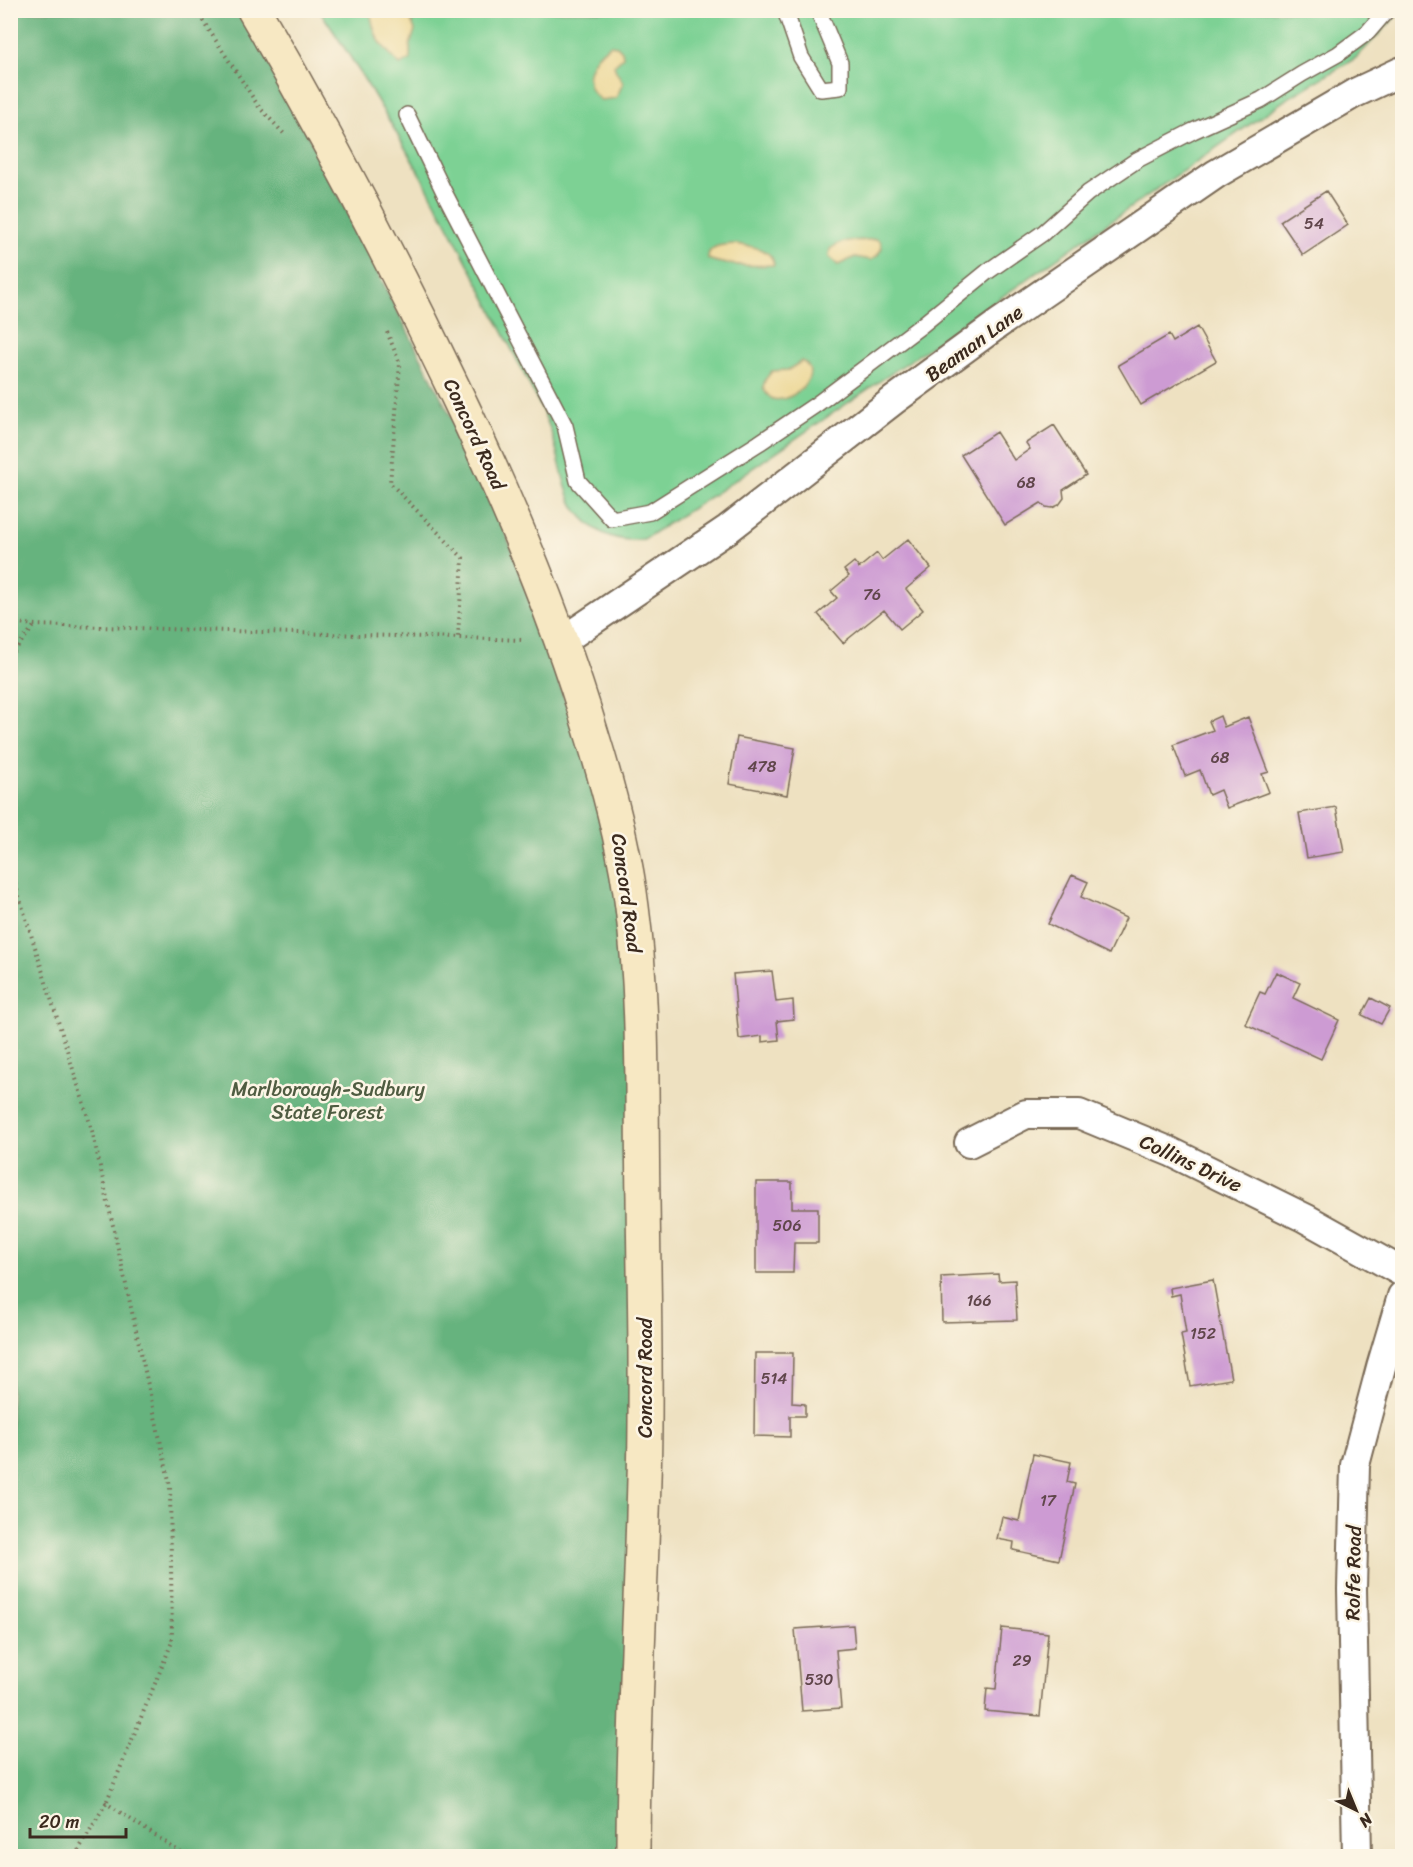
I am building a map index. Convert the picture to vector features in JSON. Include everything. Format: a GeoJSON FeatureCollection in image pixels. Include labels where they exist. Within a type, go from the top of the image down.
{"type":"FeatureCollection","features":[{"type":"Feature","properties":{"kind":"street","name":"Concord Road"},"geometry":{"type":"LineString","coordinates":[[254,10],[342,166],[413,304],[506,498],[533,564],[582,699],[620,837],[632,908],[639,979],[642,1050],[646,1409],[634,1755],[633,1857]]}},
{"type":"Feature","properties":{"kind":"street","name":"Beaman Lane"},"geometry":{"type":"LineString","coordinates":[[562,641],[728,529],[885,407],[998,324],[1216,174],[1355,93],[1402,70]]}},
{"type":"Feature","properties":{"kind":"street","name":"Collins Drive"},"geometry":{"type":"LineString","coordinates":[[969,1143],[1026,1114],[1079,1114],[1171,1152],[1305,1218],[1402,1272]]}},
{"type":"Feature","properties":{"kind":"street","name":"Rolfe Road"},"geometry":{"type":"LineString","coordinates":[[1357,1857],[1352,1589],[1355,1465],[1402,1296]]}},
{"type":"Feature","properties":{"kind":"lane"},"geometry":{"type":"LineString","coordinates":[[785,10],[801,57],[821,89],[840,87],[840,63],[818,10]]}},
{"type":"Feature","properties":{"kind":"lane"},"geometry":{"type":"LineString","coordinates":[[407,115],[444,192],[565,426],[578,481],[612,519],[650,512],[759,443],[817,404],[922,325],[987,272],[1043,233],[1088,193],[1137,160],[1193,130],[1261,100],[1338,54],[1368,32],[1387,10]]}},
{"type":"Feature","properties":{"kind":"path"},"geometry":{"type":"LineString","coordinates":[[196,10],[259,107],[289,140]]}},
{"type":"Feature","properties":{"kind":"path"},"geometry":{"type":"LineString","coordinates":[[387,331],[400,364],[390,483],[463,558],[458,638]]}},
{"type":"Feature","properties":{"kind":"path"},"geometry":{"type":"LineString","coordinates":[[10,621],[35,625],[562,641]]}},
{"type":"Feature","properties":{"kind":"path"},"geometry":{"type":"LineString","coordinates":[[10,656],[35,625]]}},
{"type":"Feature","properties":{"kind":"path"},"geometry":{"type":"LineString","coordinates":[[10,867],[92,1130],[170,1485],[172,1642],[106,1803],[75,1857]]}},
{"type":"Feature","properties":{"kind":"path"},"geometry":{"type":"LineString","coordinates":[[106,1803],[186,1857]]}},
{"type":"Feature","properties":{"kind":"green space","name":"Marlborough-Sudbury State Forest"},"geometry":{"type":"Polygon","coordinates":[[[11,11],[245,11],[495,503],[608,821],[643,1046],[621,1856],[11,1856],[11,11]]]}},
{"type":"Feature","properties":{"kind":"green space"},"geometry":{"type":"Polygon","coordinates":[[[320,11],[1401,11],[1356,58],[1288,98],[713,495],[644,539],[634,540],[615,538],[599,531],[577,511],[566,486],[556,446],[546,419],[482,291],[432,196],[378,102],[320,11]]]}},
{"type":"Feature","properties":{"kind":"sand"},"geometry":{"type":"Polygon","coordinates":[[[369,11],[407,11],[415,30],[410,45],[410,60],[400,65],[385,48],[378,39],[369,11]]]}},
{"type":"Feature","properties":{"kind":"sand"},"geometry":{"type":"Polygon","coordinates":[[[610,45],[617,46],[622,51],[623,57],[614,65],[623,83],[616,98],[601,100],[590,86],[589,71],[597,57],[610,45]]]}},
{"type":"Feature","properties":{"kind":"sand"},"geometry":{"type":"Polygon","coordinates":[[[876,239],[880,241],[882,248],[871,260],[855,257],[838,265],[829,257],[830,249],[836,245],[876,239]]]}},
{"type":"Feature","properties":{"kind":"sand"},"geometry":{"type":"Polygon","coordinates":[[[736,244],[765,251],[773,259],[774,265],[731,264],[708,259],[710,250],[722,245],[736,244]]]}},
{"type":"Feature","properties":{"kind":"sand"},"geometry":{"type":"Polygon","coordinates":[[[802,361],[810,373],[803,387],[789,397],[773,399],[769,396],[763,388],[765,380],[772,371],[788,370],[802,361]]]}},
{"type":"Feature","properties":{"kind":"building"},"geometry":{"type":"Polygon","coordinates":[[[1326,191],[1348,225],[1303,255],[1280,221],[1326,191]]]}},
{"type":"Feature","properties":{"kind":"building"},"geometry":{"type":"Polygon","coordinates":[[[1197,327],[1216,361],[1141,405],[1118,365],[1169,335],[1173,342],[1197,327]]]}},
{"type":"Feature","properties":{"kind":"building"},"geometry":{"type":"Polygon","coordinates":[[[1054,425],[1086,475],[1063,490],[1064,498],[1059,505],[1052,508],[1041,503],[1005,525],[961,455],[996,432],[1014,460],[1030,449],[1026,443],[1054,425]]]}},
{"type":"Feature","properties":{"kind":"building"},"geometry":{"type":"Polygon","coordinates":[[[908,539],[931,568],[906,589],[923,610],[900,629],[884,610],[843,643],[818,614],[837,598],[831,591],[849,576],[844,570],[854,562],[859,568],[877,553],[882,560],[908,539]]]}},
{"type":"Feature","properties":{"kind":"building"},"geometry":{"type":"Polygon","coordinates":[[[1220,716],[1224,727],[1248,717],[1269,772],[1262,774],[1269,792],[1227,808],[1220,790],[1209,795],[1200,770],[1185,776],[1173,745],[1213,730],[1209,721],[1220,716]]]}},
{"type":"Feature","properties":{"kind":"building"},"geometry":{"type":"Polygon","coordinates":[[[737,737],[795,748],[787,795],[729,784],[737,737]]]}},
{"type":"Feature","properties":{"kind":"building"},"geometry":{"type":"Polygon","coordinates":[[[1336,807],[1344,852],[1307,858],[1299,813],[1336,807]]]}},
{"type":"Feature","properties":{"kind":"building"},"geometry":{"type":"Polygon","coordinates":[[[1072,875],[1088,882],[1081,897],[1126,918],[1109,954],[1048,924],[1072,875]]]}},
{"type":"Feature","properties":{"kind":"building"},"geometry":{"type":"Polygon","coordinates":[[[772,971],[776,1002],[793,1000],[794,1019],[777,1021],[779,1040],[762,1042],[762,1036],[739,1039],[733,974],[772,971]]]}},
{"type":"Feature","properties":{"kind":"building"},"geometry":{"type":"Polygon","coordinates":[[[1276,972],[1300,983],[1293,998],[1339,1020],[1321,1059],[1245,1024],[1260,992],[1265,994],[1276,972]]]}},
{"type":"Feature","properties":{"kind":"building"},"geometry":{"type":"Polygon","coordinates":[[[1371,998],[1390,1008],[1381,1024],[1362,1015],[1371,998]]]}},
{"type":"Feature","properties":{"kind":"building"},"geometry":{"type":"Polygon","coordinates":[[[756,1182],[792,1182],[792,1208],[818,1208],[818,1243],[794,1243],[793,1273],[756,1273],[756,1182]]]}},
{"type":"Feature","properties":{"kind":"building"},"geometry":{"type":"Polygon","coordinates":[[[998,1274],[999,1281],[1015,1280],[1017,1320],[942,1322],[941,1277],[998,1274]]]}},
{"type":"Feature","properties":{"kind":"building"},"geometry":{"type":"Polygon","coordinates":[[[1213,1280],[1231,1379],[1190,1386],[1181,1334],[1186,1333],[1180,1294],[1171,1296],[1170,1288],[1213,1280]]]}},
{"type":"Feature","properties":{"kind":"building"},"geometry":{"type":"Polygon","coordinates":[[[755,1353],[793,1353],[792,1403],[805,1404],[805,1416],[790,1416],[790,1437],[754,1436],[755,1353]]]}},
{"type":"Feature","properties":{"kind":"building"},"geometry":{"type":"Polygon","coordinates":[[[1033,1454],[1071,1462],[1067,1482],[1075,1484],[1059,1560],[1013,1550],[1014,1542],[997,1539],[1002,1517],[1019,1521],[1033,1454]]]}},
{"type":"Feature","properties":{"kind":"building"},"geometry":{"type":"Polygon","coordinates":[[[853,1625],[855,1648],[836,1650],[841,1708],[802,1711],[795,1629],[853,1625]]]}},
{"type":"Feature","properties":{"kind":"building"},"geometry":{"type":"Polygon","coordinates":[[[1002,1628],[1048,1633],[1040,1716],[985,1711],[987,1688],[996,1689],[1002,1628]]]}}]}
